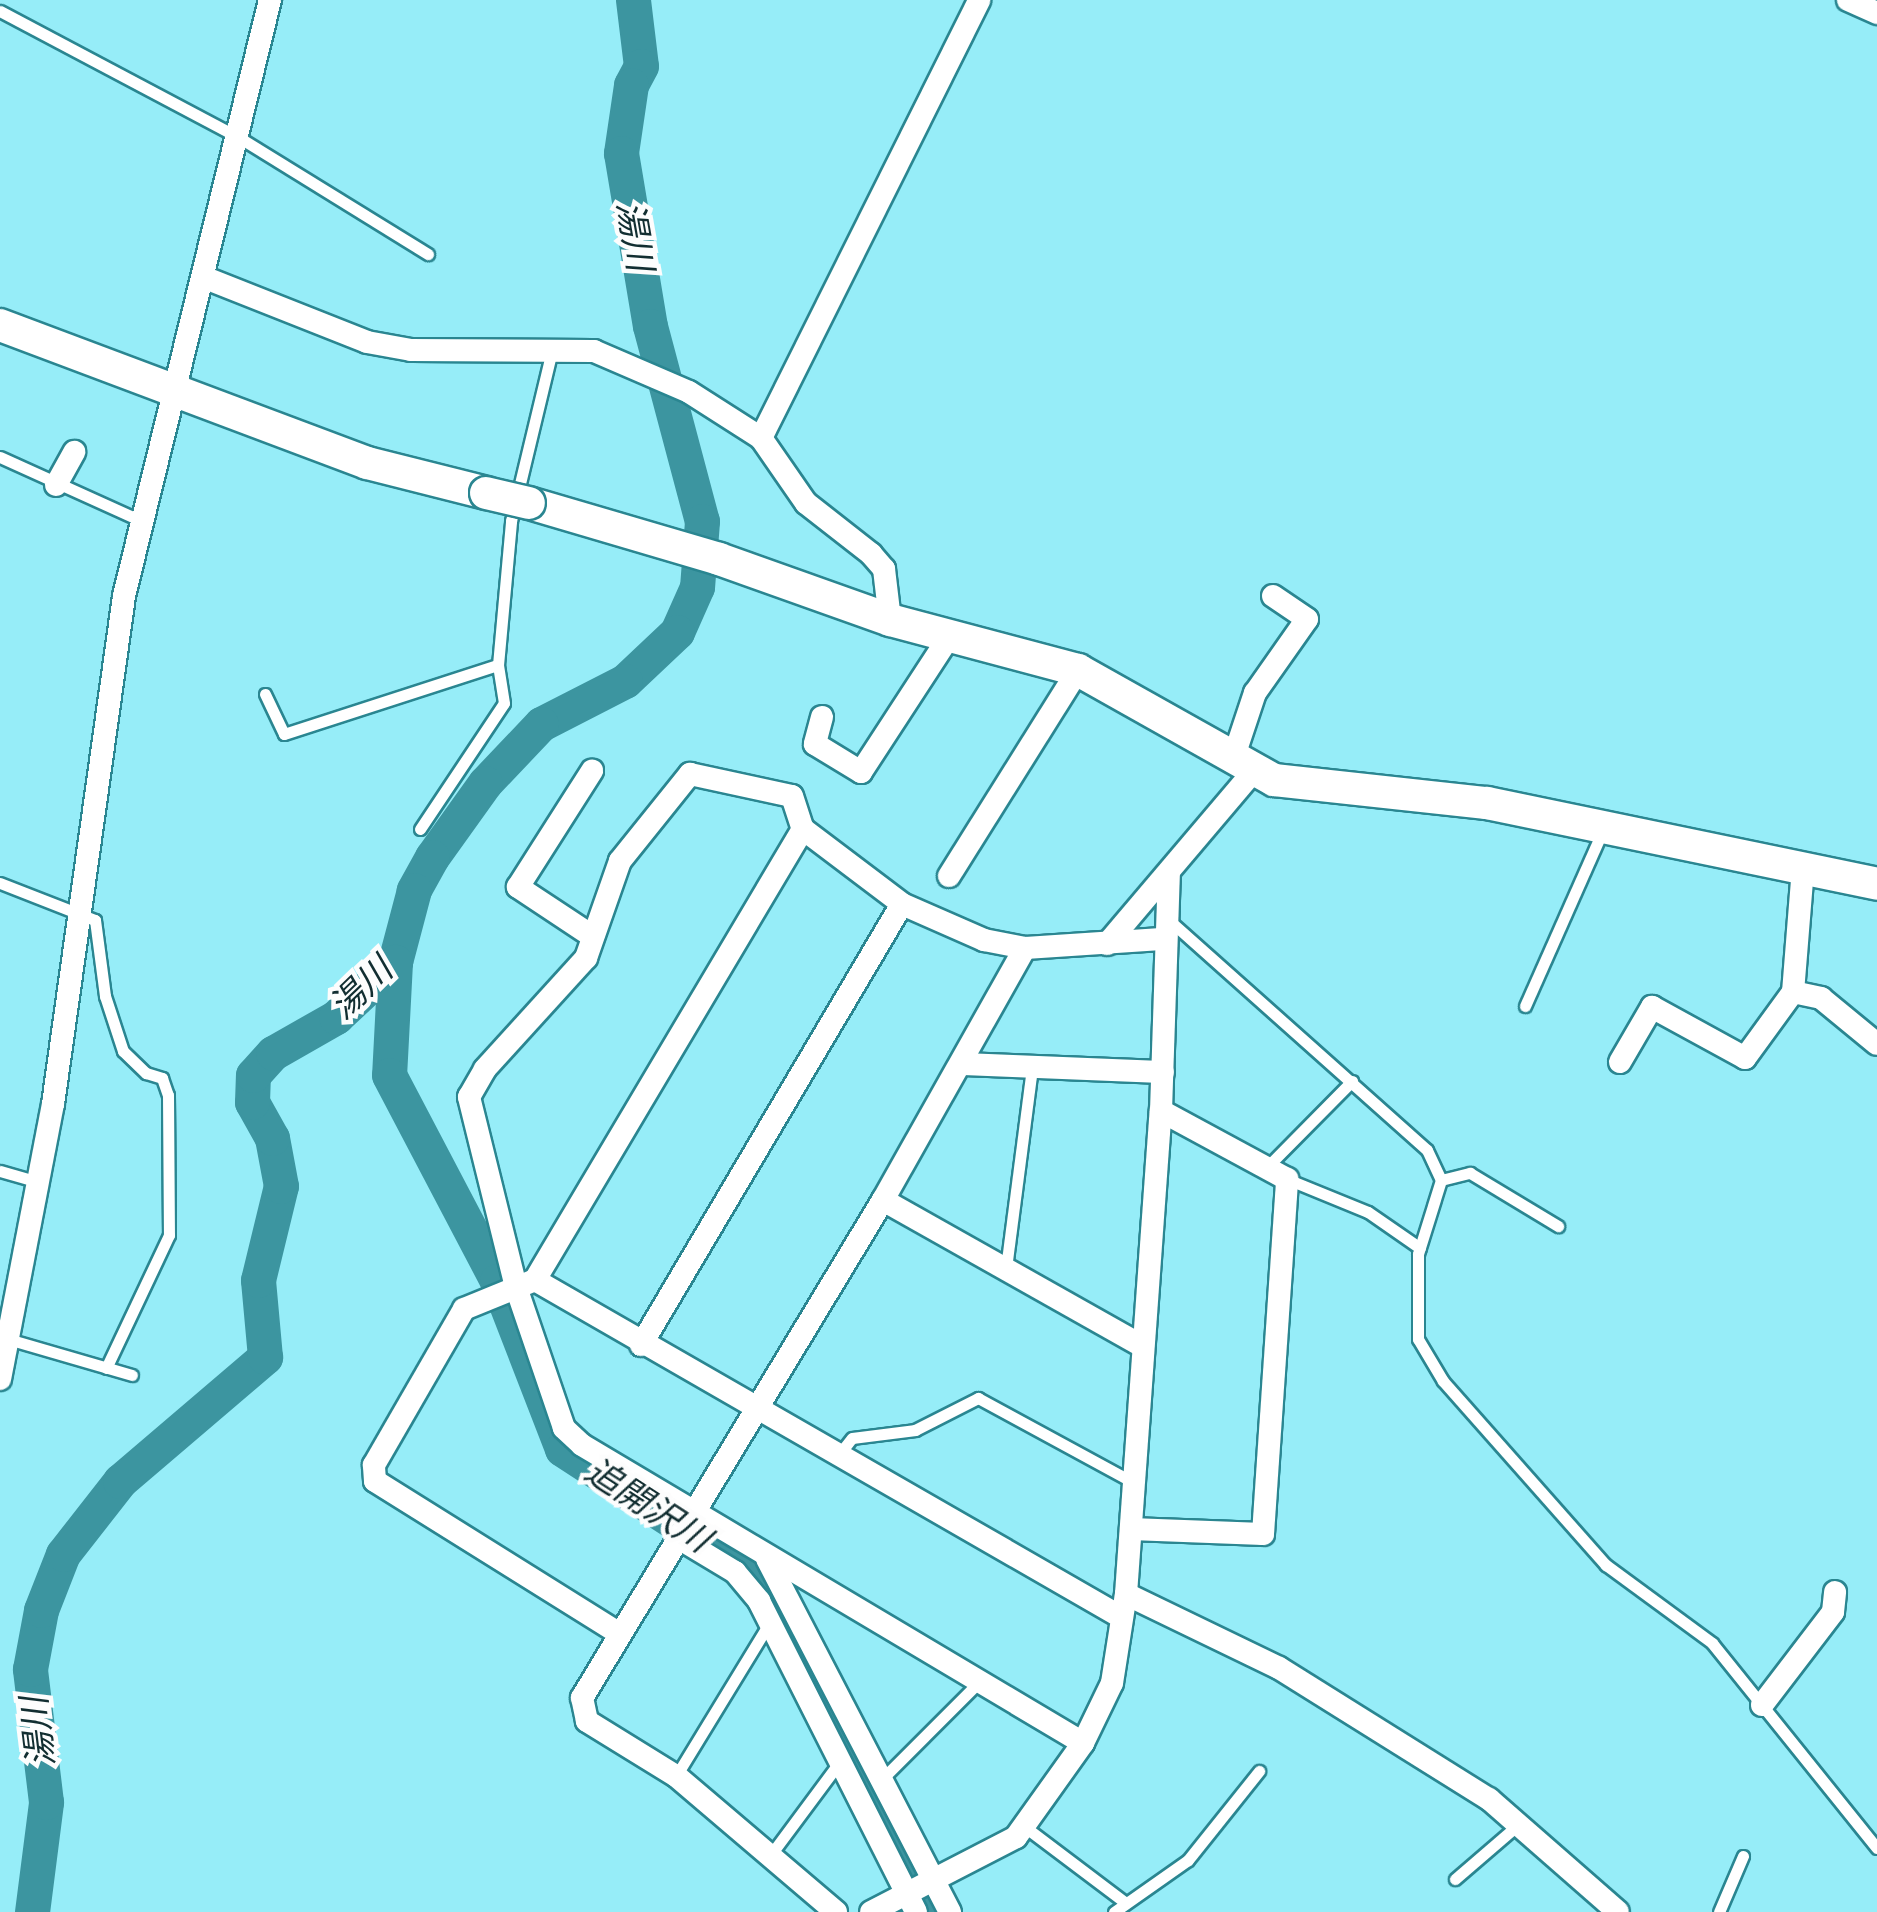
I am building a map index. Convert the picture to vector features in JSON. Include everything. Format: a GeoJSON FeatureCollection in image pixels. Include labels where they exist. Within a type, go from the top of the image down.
{"type":"FeatureCollection","features":[{"type":"Feature","properties":{"kind":"street"},"geometry":{"type":"LineString","coordinates":[[0,1379],[4,1339],[38,1182],[82,914],[124,596],[240,138],[270,0]]}},
{"type":"Feature","properties":{"kind":"street"},"geometry":{"type":"LineString","coordinates":[[762,438],[979,0]]}},
{"type":"Feature","properties":{"kind":"street"},"geometry":{"type":"LineString","coordinates":[[1848,0],[1877,13]]}},
{"type":"Feature","properties":{"kind":"street"},"geometry":{"type":"LineString","coordinates":[[203,278],[367,342],[551,355],[594,351],[689,392],[762,438],[806,504],[884,569],[890,620]]}},
{"type":"Feature","properties":{"kind":"street"},"geometry":{"type":"LineString","coordinates":[[0,325],[367,463],[529,503],[660,541],[890,620],[1078,670],[1243,766],[1293,784],[1487,803],[1877,884]]}},
{"type":"Feature","properties":{"kind":"street"},"geometry":{"type":"LineString","coordinates":[[56,485],[74,452]]}},
{"type":"Feature","properties":{"kind":"street"},"geometry":{"type":"LineString","coordinates":[[1107,944],[1168,875],[1243,766],[1256,693],[1307,619],[1273,596]]}},
{"type":"Feature","properties":{"kind":"street"},"geometry":{"type":"LineString","coordinates":[[822,716],[815,744],[861,772],[951,634]]}},
{"type":"Feature","properties":{"kind":"street"},"geometry":{"type":"LineString","coordinates":[[949,876],[1078,670]]}},
{"type":"Feature","properties":{"kind":"street"},"geometry":{"type":"LineString","coordinates":[[592,772],[518,888],[592,936]]}},
{"type":"Feature","properties":{"kind":"street"},"geometry":{"type":"LineString","coordinates":[[950,1912],[919,1893],[770,1621],[735,1572],[685,1524],[564,1428],[513,1289],[469,1097],[485,1069],[586,958],[620,861],[690,774],[792,796],[802,830],[902,904],[971,935],[1025,948],[1107,944],[1164,928]]}},
{"type":"Feature","properties":{"kind":"street"},"geometry":{"type":"LineString","coordinates":[[620,1634],[375,1480],[374,1465],[464,1309],[513,1289],[802,830]]}},
{"type":"Feature","properties":{"kind":"street"},"geometry":{"type":"LineString","coordinates":[[1620,1062],[1652,1007],[1745,1058],[1793,992],[1802,868]]}},
{"type":"Feature","properties":{"kind":"street"},"geometry":{"type":"LineString","coordinates":[[871,1912],[919,1893],[1025,1827],[1083,1743],[1112,1683],[1131,1529],[1161,1110],[1168,875]]}},
{"type":"Feature","properties":{"kind":"street"},"geometry":{"type":"LineString","coordinates":[[641,1345],[902,904]]}},
{"type":"Feature","properties":{"kind":"street"},"geometry":{"type":"LineString","coordinates":[[836,1912],[772,1853],[676,1776],[586,1721],[582,1698],[883,1200],[1025,948]]}},
{"type":"Feature","properties":{"kind":"street"},"geometry":{"type":"LineString","coordinates":[[1793,992],[1821,998],[1877,1044]]}},
{"type":"Feature","properties":{"kind":"street"},"geometry":{"type":"LineString","coordinates":[[962,1064],[1163,1072]]}},
{"type":"Feature","properties":{"kind":"street"},"geometry":{"type":"LineString","coordinates":[[1131,1529],[1263,1534],[1287,1179],[1264,1170],[1161,1110]]}},
{"type":"Feature","properties":{"kind":"street"},"geometry":{"type":"LineString","coordinates":[[883,1200],[1142,1346]]}},
{"type":"Feature","properties":{"kind":"street"},"geometry":{"type":"LineString","coordinates":[[513,1289],[641,1345],[837,1457],[1124,1606],[1278,1668],[1519,1824],[1604,1909]]}},
{"type":"Feature","properties":{"kind":"street"},"geometry":{"type":"LineString","coordinates":[[685,1524],[765,1556],[1083,1743]]}},
{"type":"Feature","properties":{"kind":"street"},"geometry":{"type":"LineString","coordinates":[[765,1556],[884,1777],[919,1893]]}},
{"type":"Feature","properties":{"kind":"street"},"geometry":{"type":"LineString","coordinates":[[1762,1705],[1833,1612],[1835,1592]]}},
{"type":"Feature","properties":{"kind":"lane"},"geometry":{"type":"LineString","coordinates":[[0,11],[240,138],[428,254]]}},
{"type":"Feature","properties":{"kind":"lane"},"geometry":{"type":"LineString","coordinates":[[420,830],[504,703],[498,664],[511,521],[551,355]]}},
{"type":"Feature","properties":{"kind":"lane"},"geometry":{"type":"LineString","coordinates":[[0,458],[145,522]]}},
{"type":"Feature","properties":{"kind":"lane"},"geometry":{"type":"LineString","coordinates":[[266,694],[284,734],[498,664]]}},
{"type":"Feature","properties":{"kind":"lane"},"geometry":{"type":"LineString","coordinates":[[1525,1006],[1603,830]]}},
{"type":"Feature","properties":{"kind":"lane"},"geometry":{"type":"LineString","coordinates":[[0,883],[95,920],[105,996],[124,1051],[146,1073],[162,1078],[172,1149],[169,1235],[106,1368]]}},
{"type":"Feature","properties":{"kind":"lane"},"geometry":{"type":"LineString","coordinates":[[1164,928],[1352,1081],[1428,1150],[1441,1180],[1420,1248],[1418,1338],[1443,1381],[1606,1564],[1712,1643],[1877,1848]]}},
{"type":"Feature","properties":{"kind":"lane"},"geometry":{"type":"LineString","coordinates":[[1006,1268],[1032,1067]]}},
{"type":"Feature","properties":{"kind":"lane"},"geometry":{"type":"LineString","coordinates":[[1264,1170],[1352,1081]]}},
{"type":"Feature","properties":{"kind":"lane"},"geometry":{"type":"LineString","coordinates":[[0,1170],[38,1182]]}},
{"type":"Feature","properties":{"kind":"lane"},"geometry":{"type":"LineString","coordinates":[[1441,1180],[1470,1172],[1558,1226]]}},
{"type":"Feature","properties":{"kind":"lane"},"geometry":{"type":"LineString","coordinates":[[1287,1179],[1368,1212],[1420,1248]]}},
{"type":"Feature","properties":{"kind":"lane"},"geometry":{"type":"LineString","coordinates":[[4,1339],[132,1375]]}},
{"type":"Feature","properties":{"kind":"lane"},"geometry":{"type":"LineString","coordinates":[[837,1457],[852,1438],[916,1430],[978,1398],[1133,1482]]}},
{"type":"Feature","properties":{"kind":"lane"},"geometry":{"type":"LineString","coordinates":[[676,1776],[770,1621]]}},
{"type":"Feature","properties":{"kind":"lane"},"geometry":{"type":"LineString","coordinates":[[884,1777],[980,1681]]}},
{"type":"Feature","properties":{"kind":"lane"},"geometry":{"type":"LineString","coordinates":[[772,1853],[842,1758]]}},
{"type":"Feature","properties":{"kind":"lane"},"geometry":{"type":"LineString","coordinates":[[1114,1912],[1188,1860],[1260,1772]]}},
{"type":"Feature","properties":{"kind":"lane"},"geometry":{"type":"LineString","coordinates":[[1455,1879],[1519,1824]]}},
{"type":"Feature","properties":{"kind":"lane"},"geometry":{"type":"LineString","coordinates":[[1025,1827],[1126,1904]]}},
{"type":"Feature","properties":{"kind":"lane"},"geometry":{"type":"LineString","coordinates":[[1719,1912],[1743,1856]]}},
{"type":"Feature","properties":{"kind":"waterway","name":"追開沢川"},"geometry":{"type":"LineString","coordinates":[[633,0],[641,66],[631,85],[621,153],[650,326],[702,521],[697,587],[677,632],[625,681],[541,724],[485,783],[432,857],[414,890],[395,962],[389,1075],[497,1281],[562,1449],[758,1577],[930,1912]]}},
{"type":"Feature","properties":{"kind":"waterway","name":"湯川"},"geometry":{"type":"LineString","coordinates":[[32,1912],[46,1802],[30,1669],[41,1610],[63,1554],[120,1481],[265,1357],[258,1280],[281,1186],[272,1138],[252,1102],[253,1075],[273,1053],[336,1017],[395,962]]}}]}
